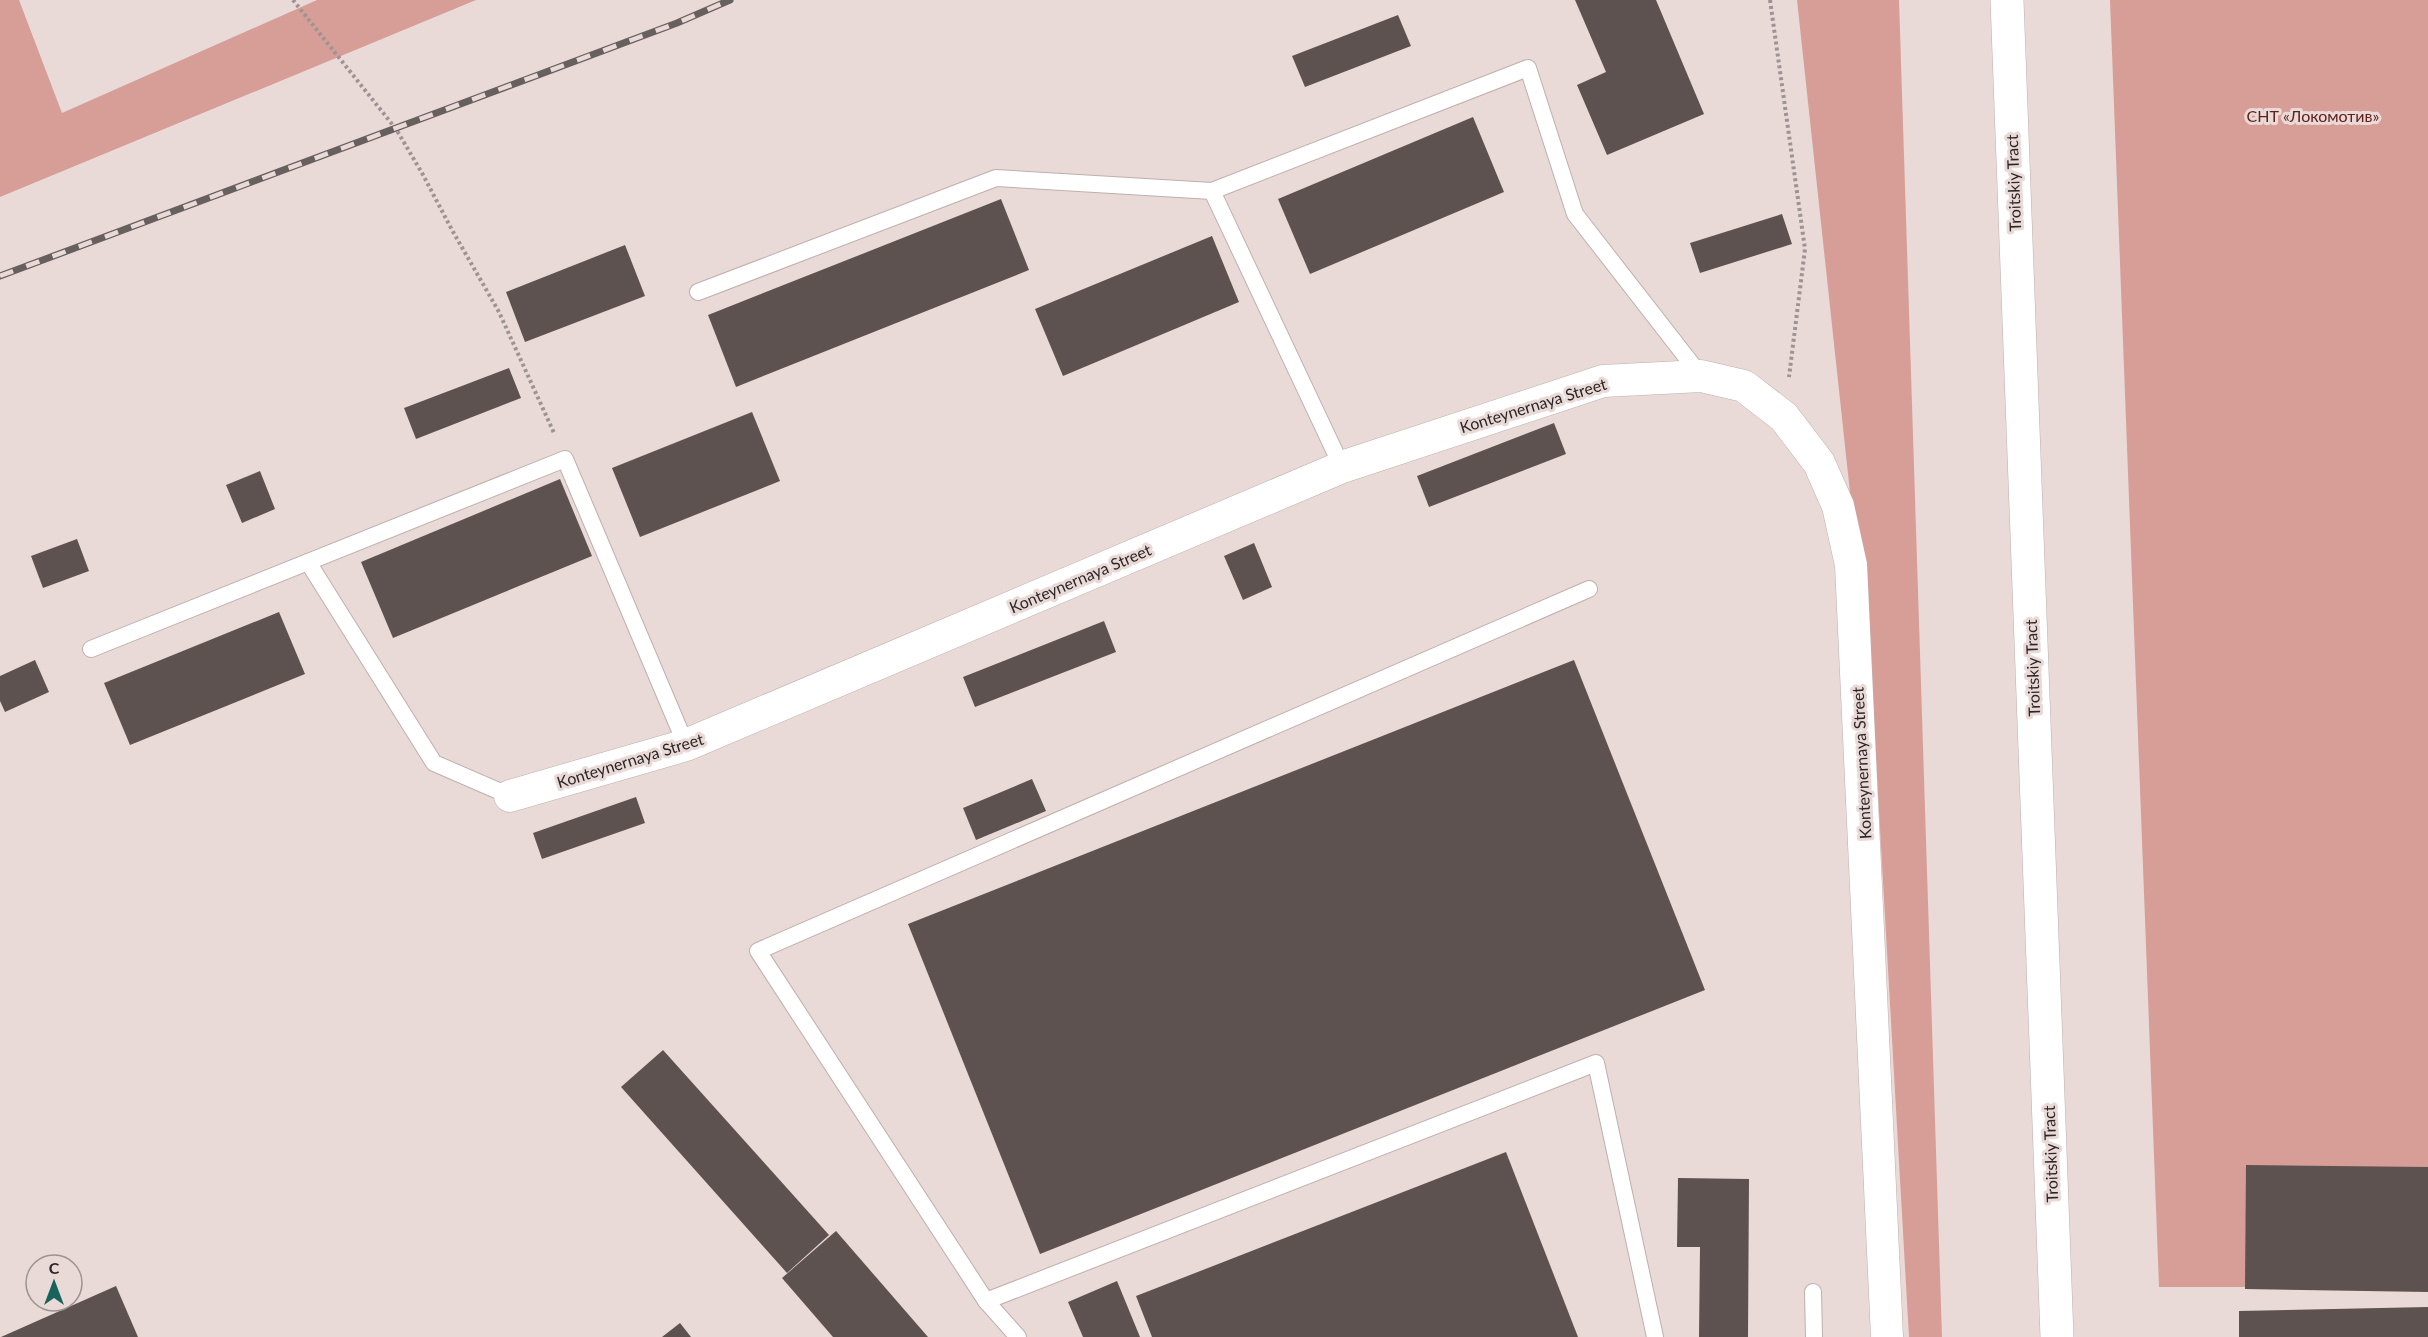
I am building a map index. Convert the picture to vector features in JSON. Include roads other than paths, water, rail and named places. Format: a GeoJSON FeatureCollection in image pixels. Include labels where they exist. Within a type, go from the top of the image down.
{"type":"FeatureCollection","features":[{"type":"Feature","properties":{"kind":"main road","name":"Troitskiy Tract"},"geometry":{"type":"LineString","coordinates":[[2007,0],[2057,1337]]}},
{"type":"Feature","properties":{"kind":"street","name":"Konteynernaya Street"},"geometry":{"type":"LineString","coordinates":[[510,796],[686,745],[1342,467],[1603,381],[1701,376],[1744,386],[1784,417],[1819,463],[1838,506],[1851,565],[1887,1337]]}},
{"type":"Feature","properties":{"kind":"lane"},"geometry":{"type":"LineString","coordinates":[[698,292],[996,178],[1212,191],[1528,68],[1575,214],[1701,376]]}},
{"type":"Feature","properties":{"kind":"lane"},"geometry":{"type":"LineString","coordinates":[[1212,191],[1342,467]]}},
{"type":"Feature","properties":{"kind":"lane"},"geometry":{"type":"LineString","coordinates":[[91,649],[565,459],[686,745]]}},
{"type":"Feature","properties":{"kind":"lane"},"geometry":{"type":"LineString","coordinates":[[308,561],[434,763],[510,796]]}},
{"type":"Feature","properties":{"kind":"lane"},"geometry":{"type":"LineString","coordinates":[[1018,1337],[986,1301],[758,951],[1589,589]]}},
{"type":"Feature","properties":{"kind":"lane"},"geometry":{"type":"LineString","coordinates":[[986,1301],[1596,1062],[1655,1337]]}},
{"type":"Feature","properties":{"kind":"lane"},"geometry":{"type":"LineString","coordinates":[[1813,1292],[1814,1337]]}},
{"type":"Feature","properties":{"kind":"railway"},"geometry":{"type":"LineString","coordinates":[[0,276],[677,23],[730,0]]}},
{"type":"Feature","properties":{"kind":"park label","name":"СНТ «Локомотив»"},"geometry":{"type":"Point","coordinates":[2313,115]}}]}
